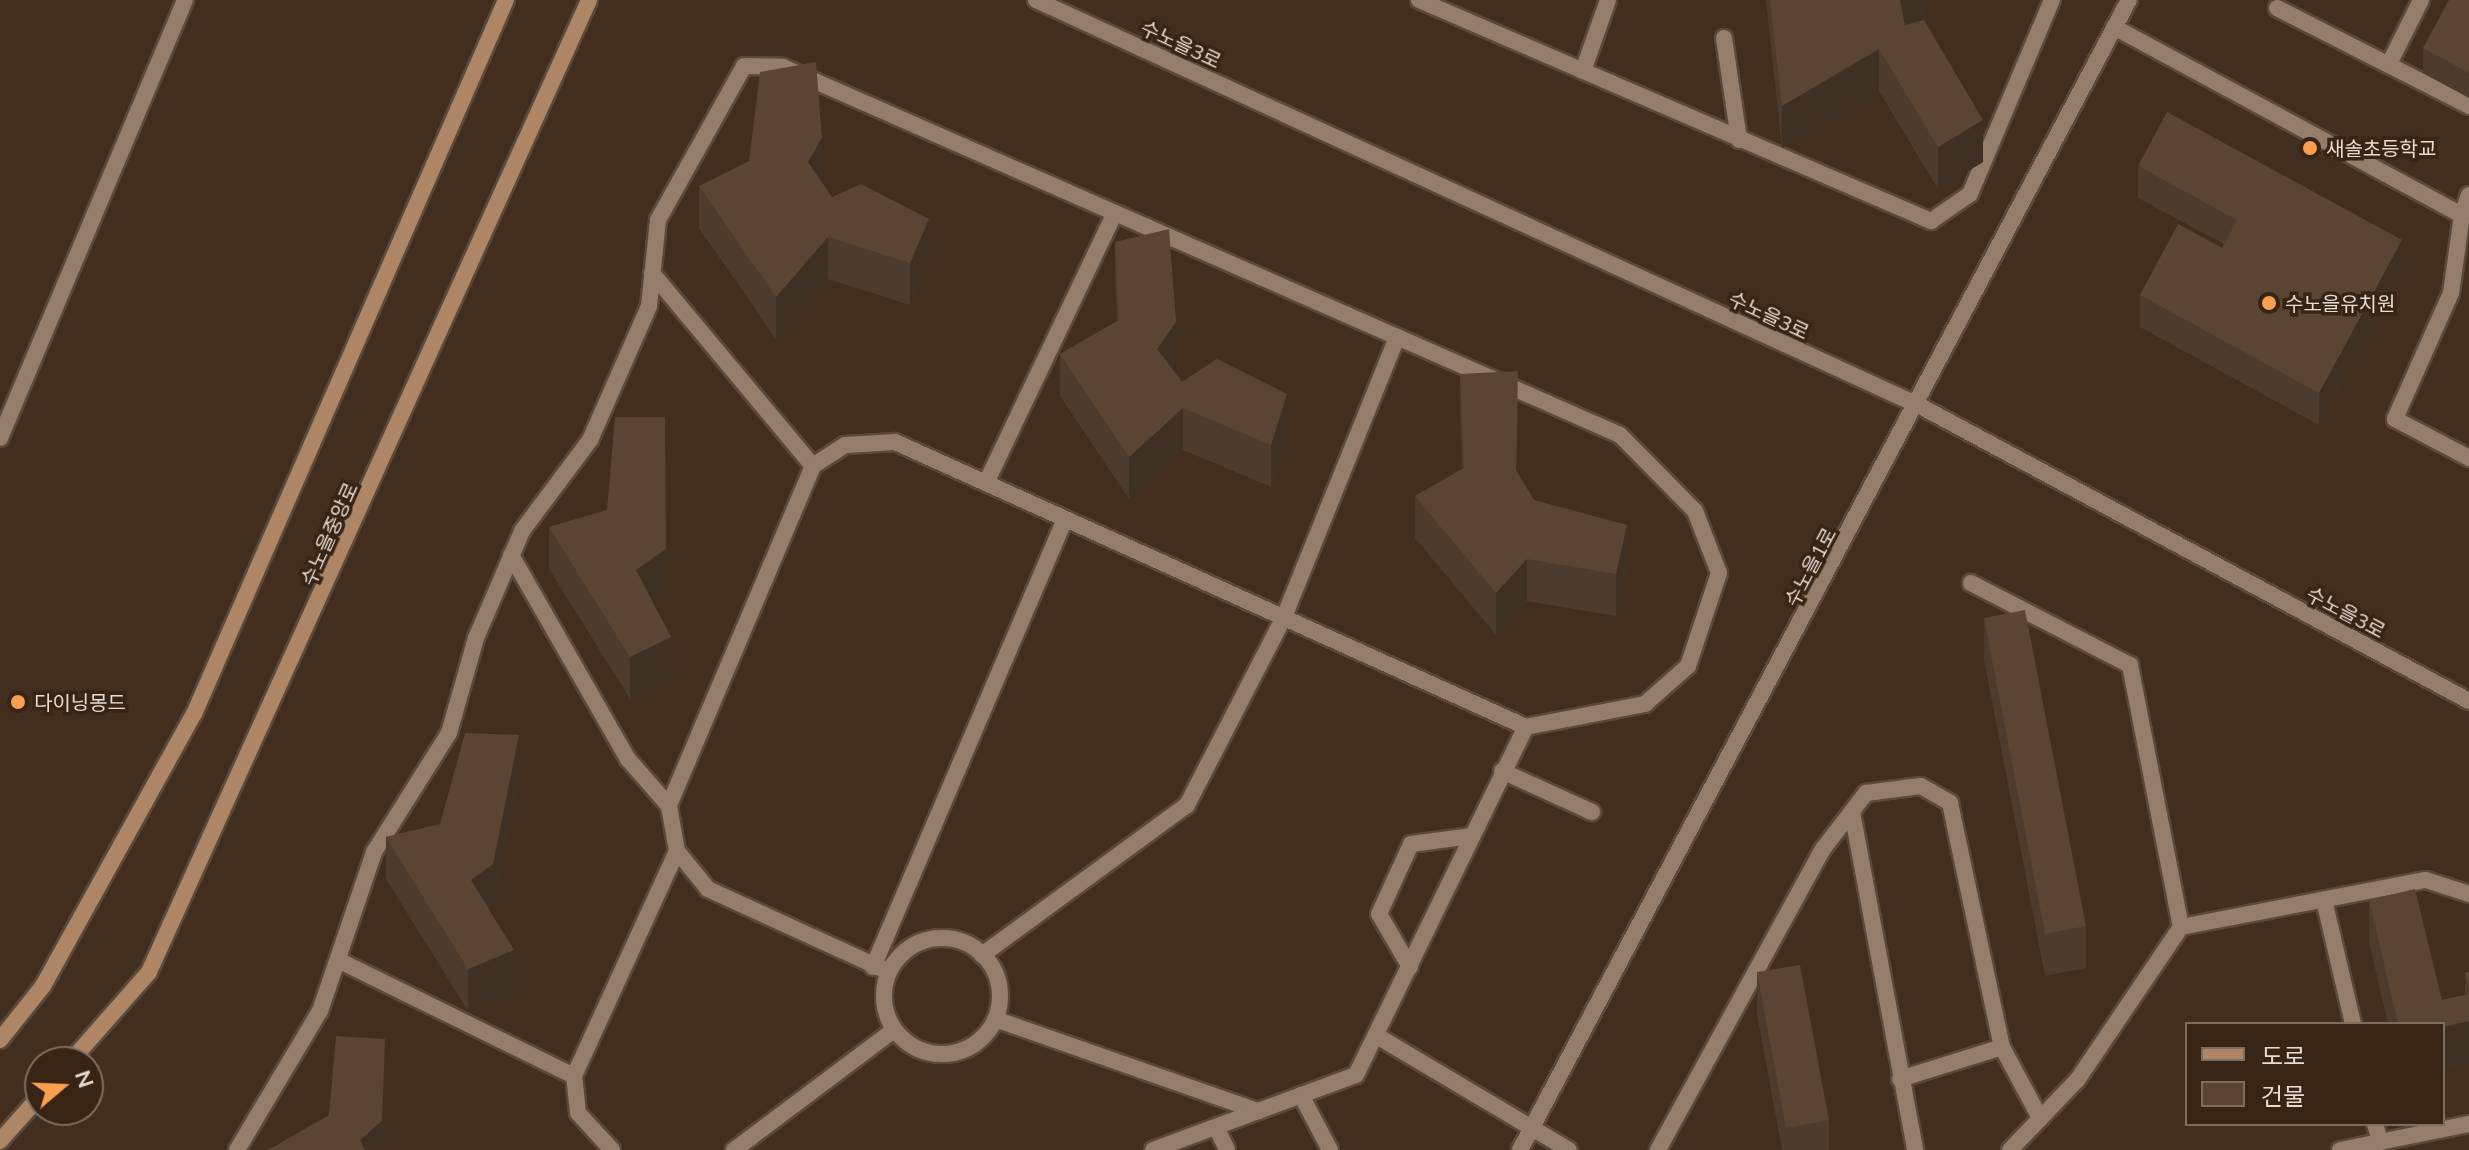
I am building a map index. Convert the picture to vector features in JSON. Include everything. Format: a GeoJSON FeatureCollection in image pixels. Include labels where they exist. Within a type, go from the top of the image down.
{"type":"FeatureCollection","features":[{"type":"Feature","properties":{"kind":"main road"},"geometry":{"type":"LineString","coordinates":[[0,1040],[43,986],[194,714],[506,0]]}},
{"type":"Feature","properties":{"kind":"main road","name":"수노을중앙로"},"geometry":{"type":"LineString","coordinates":[[84,1046],[149,972],[589,0]]}},
{"type":"Feature","properties":{"kind":"main road"},"geometry":{"type":"LineString","coordinates":[[0,1141],[24,1114]]}},
{"type":"Feature","properties":{"kind":"street"},"geometry":{"type":"LineString","coordinates":[[0,438],[185,0]]}},
{"type":"Feature","properties":{"kind":"street","name":"수노을3로"},"geometry":{"type":"LineString","coordinates":[[1036,0],[1920,406],[2469,701]]}},
{"type":"Feature","properties":{"kind":"street"},"geometry":{"type":"LineString","coordinates":[[1419,0],[1931,221],[1970,194],[2052,0]]}},
{"type":"Feature","properties":{"kind":"street"},"geometry":{"type":"LineString","coordinates":[[1583,71],[1608,0]]}},
{"type":"Feature","properties":{"kind":"street","name":"수노을1로"},"geometry":{"type":"LineString","coordinates":[[1520,1150],[1920,406],[2129,0]]}},
{"type":"Feature","properties":{"kind":"street"},"geometry":{"type":"LineString","coordinates":[[2389,64],[2421,0]]}},
{"type":"Feature","properties":{"kind":"street"},"geometry":{"type":"LineString","coordinates":[[2277,8],[2469,106]]}},
{"type":"Feature","properties":{"kind":"street"},"geometry":{"type":"LineString","coordinates":[[2114,27],[2462,215]]}},
{"type":"Feature","properties":{"kind":"street"},"geometry":{"type":"LineString","coordinates":[[1724,38],[1739,140]]}},
{"type":"Feature","properties":{"kind":"street"},"geometry":{"type":"LineString","coordinates":[[237,1150],[320,1011],[374,852],[449,733],[476,638],[511,555],[590,440],[649,306],[658,220],[744,66],[783,67],[1620,435],[1695,511],[1719,573],[1688,666],[1645,704],[1526,727],[895,442],[845,445],[813,466],[669,806]]}},
{"type":"Feature","properties":{"kind":"street"},"geometry":{"type":"LineString","coordinates":[[2469,195],[2462,215],[2451,293],[2395,419],[2469,458]]}},
{"type":"Feature","properties":{"kind":"street"},"geometry":{"type":"LineString","coordinates":[[986,483],[1115,213]]}},
{"type":"Feature","properties":{"kind":"street"},"geometry":{"type":"LineString","coordinates":[[652,273],[813,466]]}},
{"type":"Feature","properties":{"kind":"street"},"geometry":{"type":"LineString","coordinates":[[982,955],[1187,805],[1284,617],[1397,337]]}},
{"type":"Feature","properties":{"kind":"street"},"geometry":{"type":"LineString","coordinates":[[881,969],[921,941],[959,940],[982,955],[999,981],[995,1019],[970,1048],[952,1054],[915,1048],[894,1030],[883,1003],[881,969],[1065,519]]}},
{"type":"Feature","properties":{"kind":"street"},"geometry":{"type":"LineString","coordinates":[[511,555],[628,759],[669,806],[677,851],[708,889],[881,969]]}},
{"type":"Feature","properties":{"kind":"street"},"geometry":{"type":"LineString","coordinates":[[1971,583],[2130,665],[2181,927],[2078,1079],[2010,1150]]}},
{"type":"Feature","properties":{"kind":"street"},"geometry":{"type":"LineString","coordinates":[[1153,1150],[1356,1075],[1526,727]]}},
{"type":"Feature","properties":{"kind":"street"},"geometry":{"type":"LineString","coordinates":[[1502,771],[1592,812]]}},
{"type":"Feature","properties":{"kind":"street"},"geometry":{"type":"LineString","coordinates":[[1658,1150],[1823,849],[1866,793],[1921,786],[1950,803],[2002,1047],[2040,1118]]}},
{"type":"Feature","properties":{"kind":"street"},"geometry":{"type":"LineString","coordinates":[[1852,812],[1915,1150]]}},
{"type":"Feature","properties":{"kind":"street"},"geometry":{"type":"LineString","coordinates":[[1410,967],[1379,914],[1411,844],[1472,836]]}},
{"type":"Feature","properties":{"kind":"street"},"geometry":{"type":"LineString","coordinates":[[612,1150],[578,1113],[574,1076],[677,851]]}},
{"type":"Feature","properties":{"kind":"street"},"geometry":{"type":"LineString","coordinates":[[2181,927],[2426,880],[2469,894]]}},
{"type":"Feature","properties":{"kind":"street"},"geometry":{"type":"LineString","coordinates":[[2324,900],[2353,1022]]}},
{"type":"Feature","properties":{"kind":"street"},"geometry":{"type":"LineString","coordinates":[[338,960],[574,1076]]}},
{"type":"Feature","properties":{"kind":"street"},"geometry":{"type":"LineString","coordinates":[[995,1019],[1258,1111]]}},
{"type":"Feature","properties":{"kind":"street"},"geometry":{"type":"LineString","coordinates":[[734,1150],[894,1030]]}},
{"type":"Feature","properties":{"kind":"street"},"geometry":{"type":"LineString","coordinates":[[1377,1036],[1534,1123],[1569,1150]]}},
{"type":"Feature","properties":{"kind":"street"},"geometry":{"type":"LineString","coordinates":[[1900,1079],[2002,1047]]}},
{"type":"Feature","properties":{"kind":"street"},"geometry":{"type":"LineString","coordinates":[[1301,1095],[1330,1150]]}},
{"type":"Feature","properties":{"kind":"street"},"geometry":{"type":"LineString","coordinates":[[2340,1150],[2469,1124]]}},
{"type":"Feature","properties":{"kind":"street"},"geometry":{"type":"LineString","coordinates":[[2376,1126],[2380,1142]]}},
{"type":"Feature","properties":{"kind":"street"},"geometry":{"type":"LineString","coordinates":[[1216,1127],[1227,1150]]}},
{"type":"Feature","properties":{"kind":"building"},"geometry":{"type":"Polygon","coordinates":[[[1770,0],[1900,0],[1905,25],[1924,20],[1983,120],[1938,147],[1879,49],[1782,106],[1770,0]]]}},
{"type":"Feature","properties":{"kind":"building"},"geometry":{"type":"Polygon","coordinates":[[[2449,0],[2469,0],[2469,73],[2423,48],[2449,0]]]}},
{"type":"Feature","properties":{"kind":"building"},"geometry":{"type":"Polygon","coordinates":[[[816,62],[822,138],[808,162],[832,197],[861,184],[929,219],[910,263],[828,237],[776,297],[699,186],[749,161],[760,72],[816,62]]]}},
{"type":"Feature","properties":{"kind":"building","name":"수노을유치원"},"geometry":{"type":"Polygon","coordinates":[[[2167,112],[2402,240],[2319,393],[2140,295],[2178,224],[2222,248],[2237,220],[2138,166],[2167,112]]]}},
{"type":"Feature","properties":{"kind":"building"},"geometry":{"type":"Polygon","coordinates":[[[1169,229],[1176,322],[1157,349],[1182,382],[1217,359],[1287,394],[1271,445],[1183,408],[1129,457],[1060,354],[1119,320],[1115,242],[1169,229]]]}},
{"type":"Feature","properties":{"kind":"building"},"geometry":{"type":"Polygon","coordinates":[[[1518,371],[1516,470],[1534,500],[1627,525],[1616,574],[1527,559],[1496,593],[1415,496],[1464,468],[1460,374],[1518,371]]]}},
{"type":"Feature","properties":{"kind":"building"},"geometry":{"type":"Polygon","coordinates":[[[615,417],[665,417],[666,549],[636,570],[671,637],[630,657],[549,527],[607,510],[615,417]]]}},
{"type":"Feature","properties":{"kind":"building"},"geometry":{"type":"Polygon","coordinates":[[[2025,610],[2086,926],[2045,934],[1984,618],[2025,610]]]}},
{"type":"Feature","properties":{"kind":"building"},"geometry":{"type":"Polygon","coordinates":[[[465,733],[519,735],[493,864],[471,880],[514,950],[468,969],[386,837],[440,824],[465,733]]]}},
{"type":"Feature","properties":{"kind":"building"},"geometry":{"type":"Polygon","coordinates":[[[2415,889],[2442,1000],[2469,994],[2469,1021],[2445,1027],[2445,1022],[2398,1022],[2369,900],[2415,889]]]}},
{"type":"Feature","properties":{"kind":"building"},"geometry":{"type":"Polygon","coordinates":[[[1800,965],[1829,1120],[1786,1128],[1757,972],[1800,965]]]}},
{"type":"Feature","properties":{"kind":"building"},"geometry":{"type":"Polygon","coordinates":[[[336,1036],[385,1039],[382,1121],[360,1140],[365,1150],[268,1150],[329,1115],[336,1036]]]}},
{"type":"Feature","properties":{"kind":"place","name":"새솔초등학교"},"geometry":{"type":"Point","coordinates":[2310,148]}},
{"type":"Feature","properties":{"kind":"place","name":"수노을유치원"},"geometry":{"type":"Point","coordinates":[2269,303]}},
{"type":"Feature","properties":{"kind":"place","name":"다이닝몽드"},"geometry":{"type":"Point","coordinates":[18,702]}}]}
